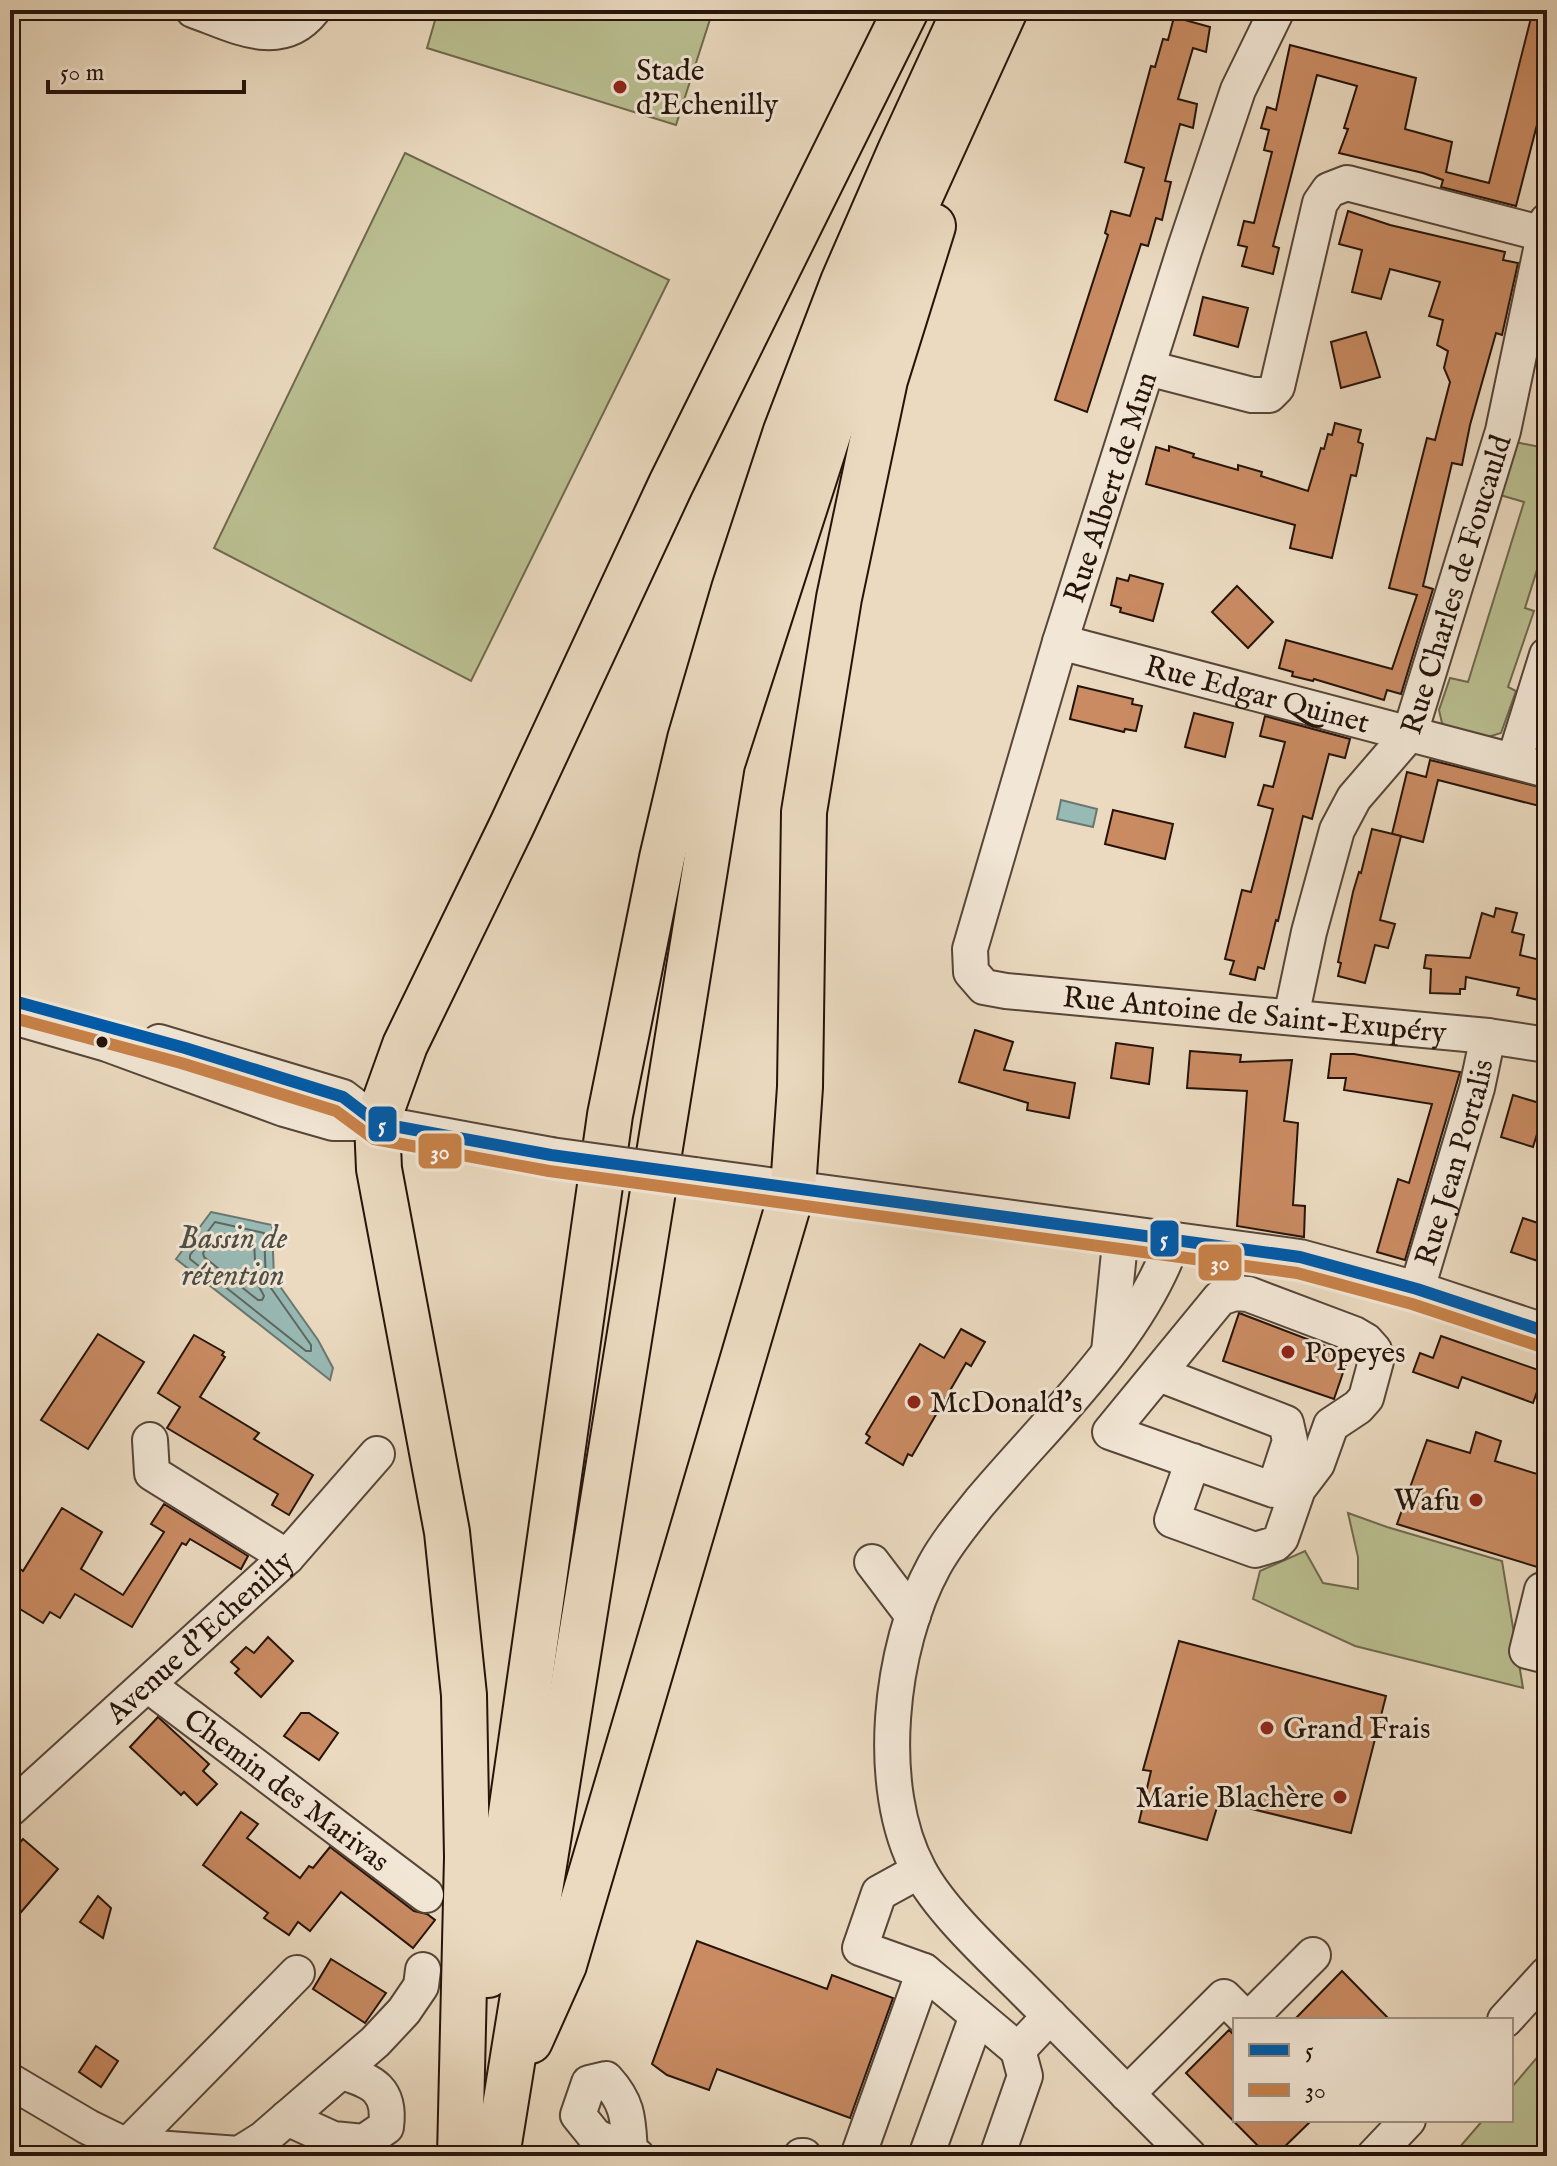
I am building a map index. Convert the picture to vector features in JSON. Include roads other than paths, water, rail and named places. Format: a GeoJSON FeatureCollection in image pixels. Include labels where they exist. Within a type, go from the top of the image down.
{"type":"FeatureCollection","features":[{"type":"Feature","properties":{"kind":"highway"},"geometry":{"type":"LineString","coordinates":[[461,2156],[467,1857],[464,1695],[447,1532],[379,1169],[377,1123],[405,1045],[512,825],[671,484],[906,10]]}},
{"type":"Feature","properties":{"kind":"highway"},"geometry":{"type":"LineString","coordinates":[[461,2156],[610,1115],[662,858],[690,739],[786,431],[843,282],[965,10]]}},
{"type":"Feature","properties":{"kind":"highway"},"geometry":{"type":"LineString","coordinates":[[505,2097],[564,1965],[793,1189],[800,1087],[804,812],[839,598],[885,380],[996,29]]}},
{"type":"Feature","properties":{"kind":"highway"},"geometry":{"type":"LineString","coordinates":[[497,2156],[722,764],[868,311],[996,29]]}},
{"type":"Feature","properties":{"kind":"street"},"geometry":{"type":"LineString","coordinates":[[195,10],[229,24],[270,34],[303,23],[313,10]]}},
{"type":"Feature","properties":{"kind":"street","name":"Rue Albert de Mun"},"geometry":{"type":"LineString","coordinates":[[971,972],[970,949],[1060,642],[1238,90],[1277,10]]}},
{"type":"Feature","properties":{"kind":"street"},"geometry":{"type":"LineString","coordinates":[[1148,368],[1252,395],[1269,395],[1277,387],[1320,203],[1329,190],[1347,183],[1546,227]]}},
{"type":"Feature","properties":{"kind":"street","name":"Rue Charles de Foucauld"},"geometry":{"type":"LineString","coordinates":[[1291,1017],[1309,932],[1337,830],[1354,798],[1410,733],[1503,431],[1546,227]]}},
{"type":"Feature","properties":{"kind":"street","name":"Rue Edgar Quinet"},"geometry":{"type":"LineString","coordinates":[[1060,642],[1547,770]]}},
{"type":"Feature","properties":{"kind":"street"},"geometry":{"type":"LineString","coordinates":[[1514,761],[1547,655]]}},
{"type":"Feature","properties":{"kind":"street","name":"Rue Antoine de Saint-Exupéry"},"geometry":{"type":"LineString","coordinates":[[971,972],[984,987],[1006,991],[1488,1036],[1547,1045]]}},
{"type":"Feature","properties":{"kind":"street"},"geometry":{"type":"LineString","coordinates":[[10,1000],[185,1048],[343,1097],[377,1123]]}},
{"type":"Feature","properties":{"kind":"street"},"geometry":{"type":"LineString","coordinates":[[10,1016],[107,1044],[294,1112],[333,1123],[377,1123],[551,1155],[1300,1257],[1417,1289],[1547,1332]]}},
{"type":"Feature","properties":{"kind":"street","name":"Rue Jean Portalis"},"geometry":{"type":"LineString","coordinates":[[1417,1289],[1477,1088],[1488,1036]]}},
{"type":"Feature","properties":{"kind":"street"},"geometry":{"type":"LineString","coordinates":[[1121,1233],[1102,1361],[1133,1405]]}},
{"type":"Feature","properties":{"kind":"street"},"geometry":{"type":"LineString","coordinates":[[1173,1240],[1157,1281],[1136,1316],[1102,1361],[958,1529],[935,1563],[913,1616],[900,1663],[891,1757],[903,1833],[919,1871],[946,1907],[1189,2156]]}},
{"type":"Feature","properties":{"kind":"street"},"geometry":{"type":"LineString","coordinates":[[1159,1374],[1286,1423],[1290,1441],[1274,1490],[1193,1461],[1110,1432],[1220,1298],[1235,1293],[1248,1294],[1354,1334],[1374,1350],[1375,1369],[1366,1398],[1331,1425],[1317,1464],[1298,1489],[1281,1538],[1275,1544],[1255,1550],[1172,1520],[1193,1461]]}},
{"type":"Feature","properties":{"kind":"street"},"geometry":{"type":"LineString","coordinates":[[150,1440],[152,1473],[287,1557]]}},
{"type":"Feature","properties":{"kind":"street","name":"Avenue d'Echenilly"},"geometry":{"type":"LineString","coordinates":[[10,1809],[287,1557],[377,1454]]}},
{"type":"Feature","properties":{"kind":"street"},"geometry":{"type":"LineString","coordinates":[[872,1562],[913,1616]]}},
{"type":"Feature","properties":{"kind":"street"},"geometry":{"type":"LineString","coordinates":[[1547,1591],[1542,1590],[1527,1651],[1547,1656]]}},
{"type":"Feature","properties":{"kind":"street","name":"Chemin des Marivas"},"geometry":{"type":"LineString","coordinates":[[148,1685],[426,1895]]}},
{"type":"Feature","properties":{"kind":"street"},"geometry":{"type":"LineString","coordinates":[[919,1871],[879,1893],[860,1948],[924,1971],[1018,2050],[1025,2076],[997,2156]]}},
{"type":"Feature","properties":{"kind":"street"},"geometry":{"type":"LineString","coordinates":[[1250,2018],[1313,1955]]}},
{"type":"Feature","properties":{"kind":"street"},"geometry":{"type":"LineString","coordinates":[[10,2081],[127,2146],[239,2154],[263,2139],[375,2042],[404,2011],[421,1986],[423,1970]]}},
{"type":"Feature","properties":{"kind":"street"},"geometry":{"type":"LineString","coordinates":[[858,2156],[924,1971]]}},
{"type":"Feature","properties":{"kind":"street"},"geometry":{"type":"LineString","coordinates":[[127,2146],[297,1973]]}},
{"type":"Feature","properties":{"kind":"street"},"geometry":{"type":"LineString","coordinates":[[1507,2018],[1547,1974]]}},
{"type":"Feature","properties":{"kind":"street"},"geometry":{"type":"LineString","coordinates":[[1127,2094],[1224,1997],[1246,2018]]}},
{"type":"Feature","properties":{"kind":"street"},"geometry":{"type":"LineString","coordinates":[[926,2156],[977,2016]]}},
{"type":"Feature","properties":{"kind":"street"},"geometry":{"type":"LineString","coordinates":[[1018,2050],[1050,2016]]}},
{"type":"Feature","properties":{"kind":"street"},"geometry":{"type":"LineString","coordinates":[[287,2118],[333,2139],[364,2142],[386,2127],[389,2108],[381,2092],[365,2079],[341,2072]]}},
{"type":"Feature","properties":{"kind":"street"},"geometry":{"type":"LineString","coordinates":[[1374,2156],[1406,2122]]}},
{"type":"Feature","properties":{"kind":"water"},"geometry":{"type":"Polygon","coordinates":[[[1061,800],[1097,809],[1093,827],[1057,819],[1061,800]]]}},
{"type":"Feature","properties":{"kind":"water","name":"Bassin de rétention"},"geometry":{"type":"Polygon","coordinates":[[[211,1212],[272,1225],[274,1278],[318,1340],[333,1368],[330,1380],[176,1259],[211,1212]]]}},
{"type":"Feature","properties":{"kind":"place","name":"Stade d'Echenilly"},"geometry":{"type":"Point","coordinates":[620,87]}},
{"type":"Feature","properties":{"kind":"place","name":"Popeyes"},"geometry":{"type":"Point","coordinates":[1288,1352]}},
{"type":"Feature","properties":{"kind":"place","name":"McDonald's"},"geometry":{"type":"Point","coordinates":[914,1402]}},
{"type":"Feature","properties":{"kind":"place","name":"Wafu"},"geometry":{"type":"Point","coordinates":[1476,1500]}},
{"type":"Feature","properties":{"kind":"place","name":"Grand Frais"},"geometry":{"type":"Point","coordinates":[1267,1728]}},
{"type":"Feature","properties":{"kind":"place","name":"Marie Blachère"},"geometry":{"type":"Point","coordinates":[1340,1797]}}]}
